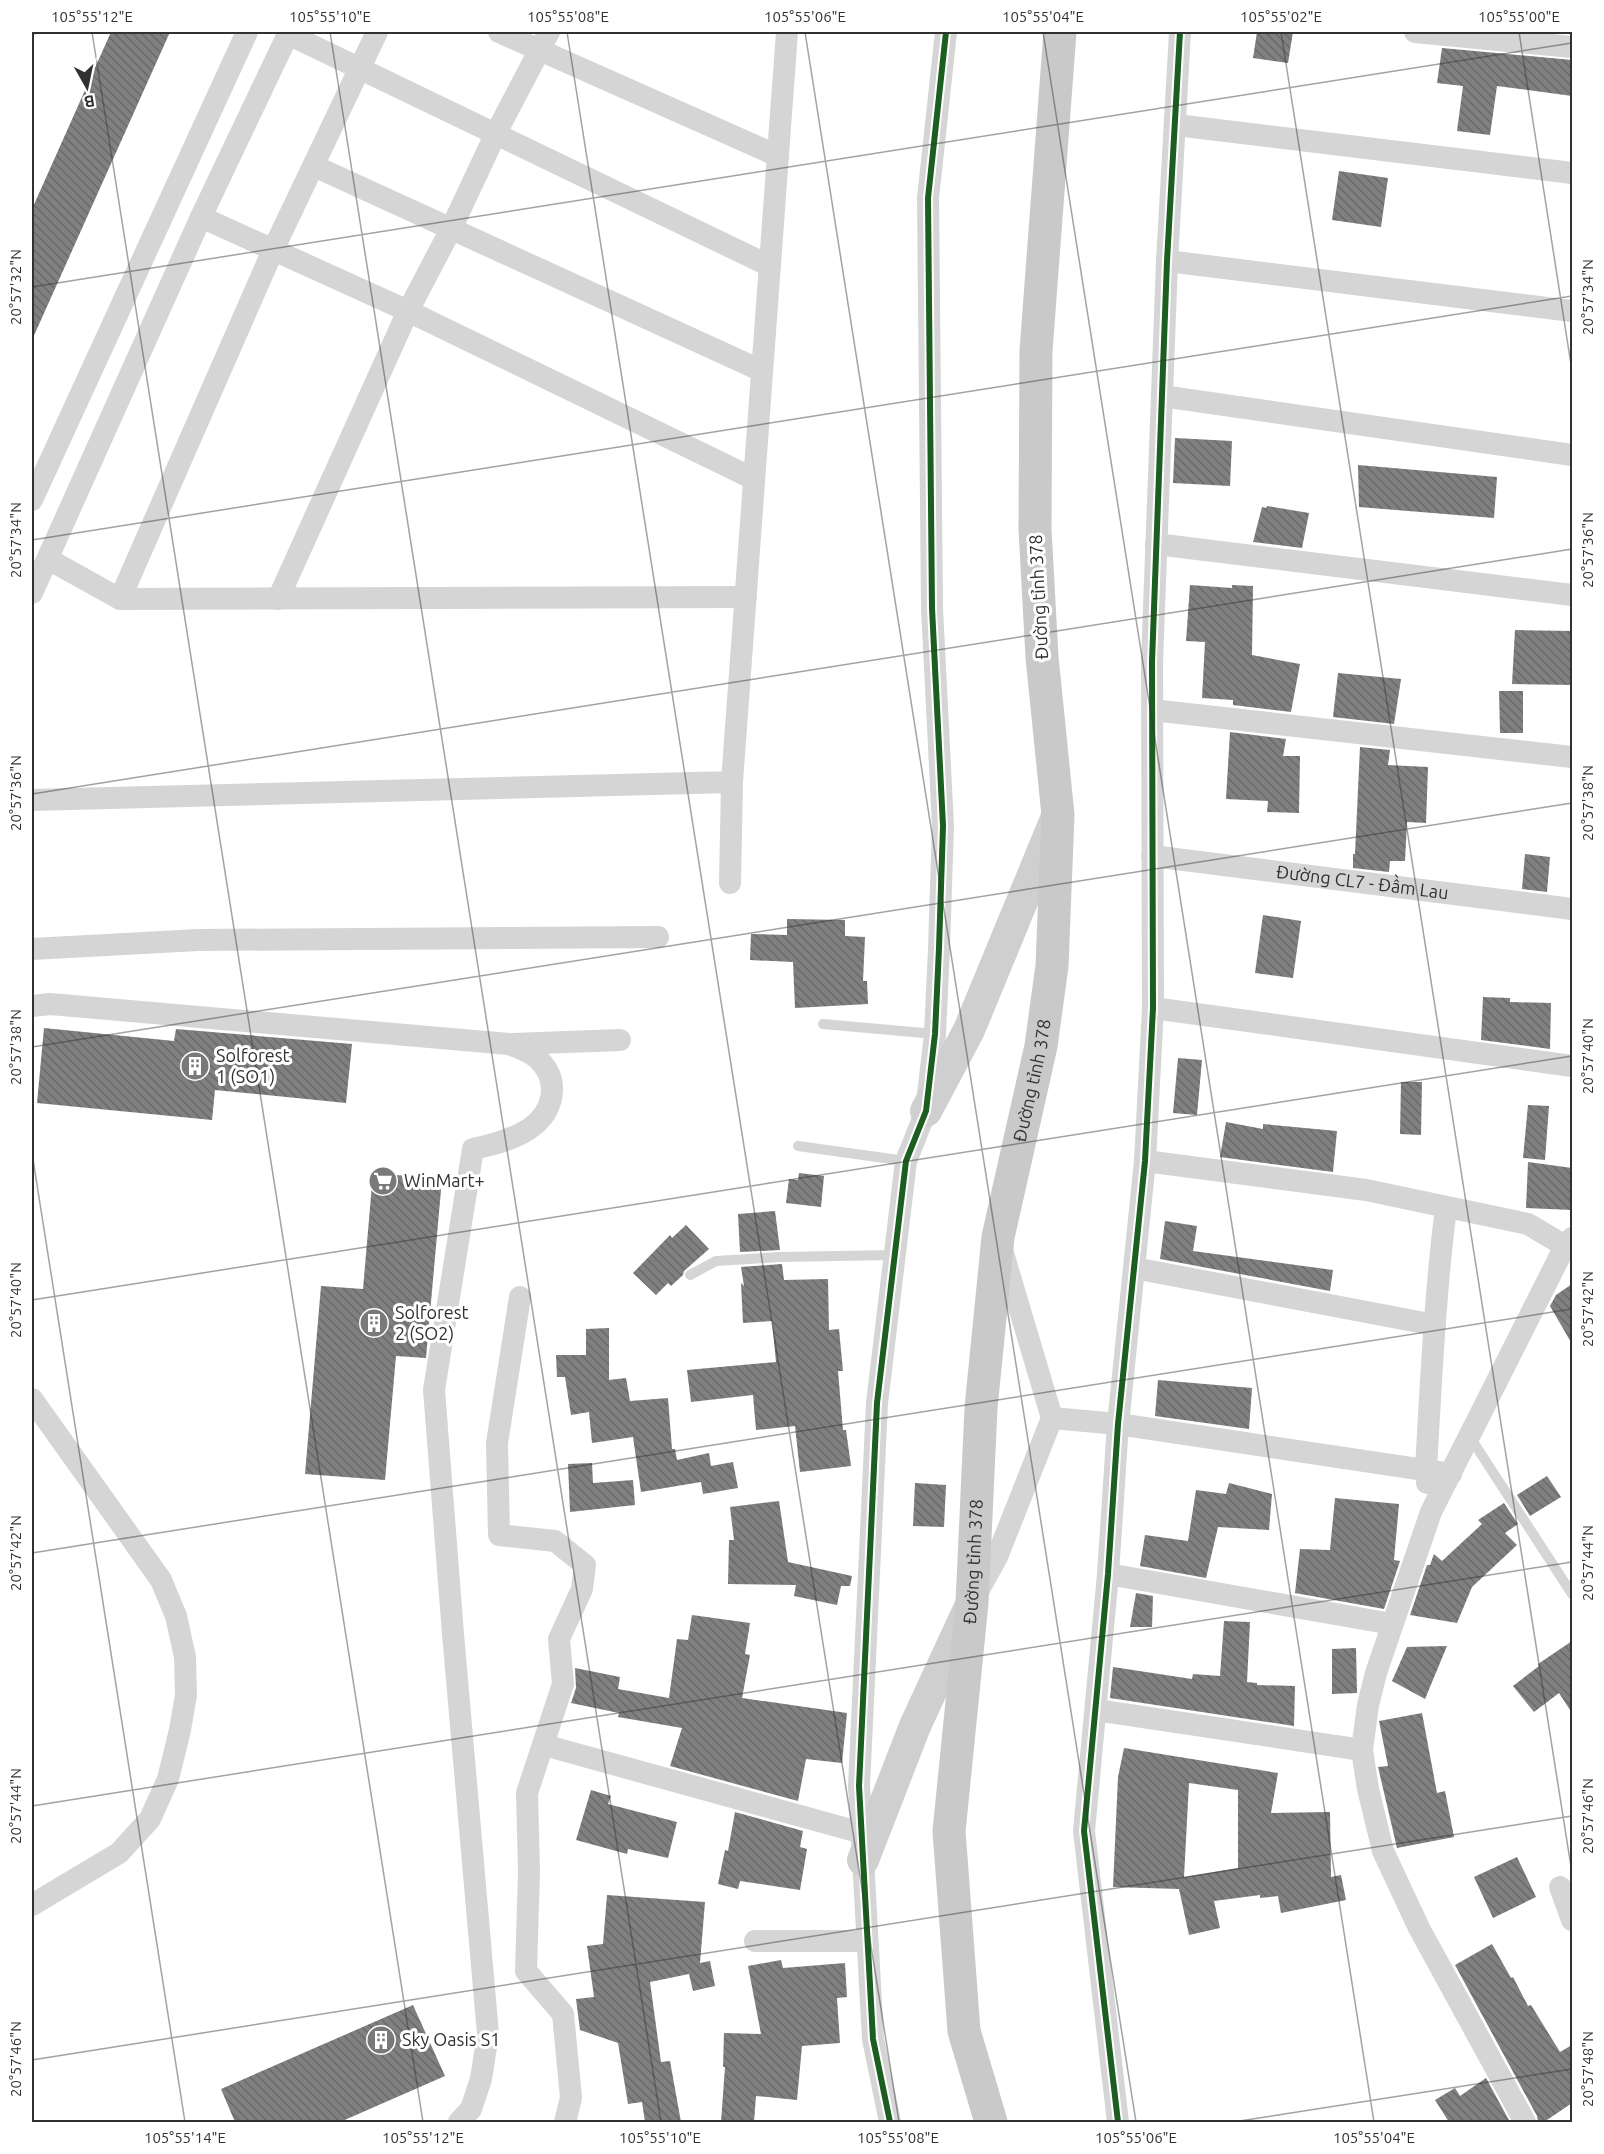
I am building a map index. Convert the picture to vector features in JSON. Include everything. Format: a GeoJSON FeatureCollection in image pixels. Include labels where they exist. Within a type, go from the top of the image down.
{"type":"FeatureCollection","features":[{"type":"Feature","properties":{"kind":"main road","name":"Đường tỉnh 378"},"geometry":{"type":"LineString","coordinates":[[991,2122],[964,2031],[949,1832],[972,1603],[981,1407],[998,1237],[1041,1046],[1052,966],[1058,815],[1042,657],[1035,529],[1036,351],[1060,32]]}},
{"type":"Feature","properties":{"kind":"main road"},"geometry":{"type":"LineString","coordinates":[[926,1111],[969,1030],[1058,815]]}},
{"type":"Feature","properties":{"kind":"main road"},"geometry":{"type":"LineString","coordinates":[[862,1847],[972,1603]]}},
{"type":"Feature","properties":{"kind":"street"},"geometry":{"type":"LineString","coordinates":[[32,500],[248,32]]}},
{"type":"Feature","properties":{"kind":"street"},"geometry":{"type":"LineString","coordinates":[[120,599],[273,250],[376,32]]}},
{"type":"Feature","properties":{"kind":"street"},"geometry":{"type":"LineString","coordinates":[[499,32],[544,41],[778,156]]}},
{"type":"Feature","properties":{"kind":"street"},"geometry":{"type":"LineString","coordinates":[[890,2122],[873,2039],[859,1786],[877,1402],[906,1161],[926,1111],[934,1034],[943,826],[932,608],[928,198],[946,32]]}},
{"type":"Feature","properties":{"kind":"street"},"geometry":{"type":"LineString","coordinates":[[1118,2122],[1084,1831],[1108,1574],[1118,1424],[1145,1161],[1153,1008],[1152,710],[1156,544],[1167,261],[1180,32]]}},
{"type":"Feature","properties":{"kind":"street"},"geometry":{"type":"LineString","coordinates":[[1415,32],[1572,47]]}},
{"type":"Feature","properties":{"kind":"street"},"geometry":{"type":"LineString","coordinates":[[32,593],[201,217],[289,33],[770,266]]}},
{"type":"Feature","properties":{"kind":"street"},"geometry":{"type":"LineString","coordinates":[[730,883],[732,782],[778,156],[781,34]]}},
{"type":"Feature","properties":{"kind":"street"},"geometry":{"type":"LineString","coordinates":[[278,599],[408,311],[451,230],[496,133],[544,41]]}},
{"type":"Feature","properties":{"kind":"street"},"geometry":{"type":"LineString","coordinates":[[1176,125],[1572,173]]}},
{"type":"Feature","properties":{"kind":"street"},"geometry":{"type":"LineString","coordinates":[[314,166],[762,371]]}},
{"type":"Feature","properties":{"kind":"street"},"geometry":{"type":"LineString","coordinates":[[201,217],[408,311],[754,479]]}},
{"type":"Feature","properties":{"kind":"street"},"geometry":{"type":"LineString","coordinates":[[1167,261],[1572,311]]}},
{"type":"Feature","properties":{"kind":"street"},"geometry":{"type":"LineString","coordinates":[[1162,396],[1572,454]]}},
{"type":"Feature","properties":{"kind":"street"},"geometry":{"type":"LineString","coordinates":[[1156,544],[1572,595]]}},
{"type":"Feature","properties":{"kind":"street"},"geometry":{"type":"LineString","coordinates":[[48,559],[120,599],[746,597]]}},
{"type":"Feature","properties":{"kind":"street"},"geometry":{"type":"LineString","coordinates":[[1152,710],[1572,758]]}},
{"type":"Feature","properties":{"kind":"street"},"geometry":{"type":"LineString","coordinates":[[32,800],[732,782]]}},
{"type":"Feature","properties":{"kind":"street","name":"Đường CL7 - Đầm Lau"},"geometry":{"type":"LineString","coordinates":[[1152,856],[1572,909]]}},
{"type":"Feature","properties":{"kind":"street"},"geometry":{"type":"LineString","coordinates":[[32,949],[198,940],[658,937]]}},
{"type":"Feature","properties":{"kind":"street"},"geometry":{"type":"LineString","coordinates":[[32,1006],[50,1004],[509,1044],[621,1040]]}},
{"type":"Feature","properties":{"kind":"street"},"geometry":{"type":"LineString","coordinates":[[1153,1008],[1572,1066]]}},
{"type":"Feature","properties":{"kind":"street"},"geometry":{"type":"LineString","coordinates":[[459,2122],[471,2109],[481,2079],[488,2034],[434,1390],[472,1149],[513,1137],[528,1130],[544,1117],[551,1099],[553,1088],[549,1074],[538,1059],[527,1051],[509,1044]]}},
{"type":"Feature","properties":{"kind":"street"},"geometry":{"type":"LineString","coordinates":[[1145,1161],[1366,1190],[1528,1224],[1568,1242],[1431,1512],[1376,1673],[1368,1705],[1362,1750],[1368,1789],[1383,1851],[1419,1928],[1525,2122]]}},
{"type":"Feature","properties":{"kind":"street"},"geometry":{"type":"LineString","coordinates":[[1431,1512],[1426,1469],[1435,1325],[1446,1208]]}},
{"type":"Feature","properties":{"kind":"street"},"geometry":{"type":"LineString","coordinates":[[972,1603],[997,1557],[1052,1418],[998,1237]]}},
{"type":"Feature","properties":{"kind":"street"},"geometry":{"type":"LineString","coordinates":[[1134,1268],[1435,1325]]}},
{"type":"Feature","properties":{"kind":"street"},"geometry":{"type":"LineString","coordinates":[[520,1297],[497,1443],[499,1535],[555,1542],[585,1566],[582,1589],[559,1639],[563,1684],[527,1793],[529,1872],[526,1971],[563,2014],[571,2098],[565,2122]]}},
{"type":"Feature","properties":{"kind":"street"},"geometry":{"type":"LineString","coordinates":[[32,1399],[161,1580],[176,1616],[185,1657],[186,1695],[168,1779],[150,1819],[119,1853],[32,1905]]}},
{"type":"Feature","properties":{"kind":"street"},"geometry":{"type":"LineString","coordinates":[[1052,1418],[1118,1424],[1451,1474]]}},
{"type":"Feature","properties":{"kind":"street"},"geometry":{"type":"LineString","coordinates":[[1108,1574],[1392,1624]]}},
{"type":"Feature","properties":{"kind":"street"},"geometry":{"type":"LineString","coordinates":[[1096,1710],[1362,1750]]}},
{"type":"Feature","properties":{"kind":"street"},"geometry":{"type":"LineString","coordinates":[[544,1745],[862,1847]]}},
{"type":"Feature","properties":{"kind":"street"},"geometry":{"type":"LineString","coordinates":[[1560,1887],[1572,1920]]}},
{"type":"Feature","properties":{"kind":"street"},"geometry":{"type":"LineString","coordinates":[[755,1941],[867,1941]]}},
{"type":"Feature","properties":{"kind":"lane"},"geometry":{"type":"LineString","coordinates":[[824,1024],[934,1034]]}},
{"type":"Feature","properties":{"kind":"lane"},"geometry":{"type":"LineString","coordinates":[[798,1146],[906,1161]]}},
{"type":"Feature","properties":{"kind":"lane"},"geometry":{"type":"LineString","coordinates":[[690,1275],[716,1261],[780,1257],[895,1255]]}},
{"type":"Feature","properties":{"kind":"lane"},"geometry":{"type":"LineString","coordinates":[[1470,1436],[1572,1594]]}},
{"type":"Feature","properties":{"kind":"building"},"geometry":{"type":"Polygon","coordinates":[[[111,32],[170,32],[32,340],[32,209],[111,32]]]}},
{"type":"Feature","properties":{"kind":"building"},"geometry":{"type":"Polygon","coordinates":[[[1257,32],[1293,32],[1288,63],[1253,58],[1257,32]]]}},
{"type":"Feature","properties":{"kind":"building"},"geometry":{"type":"Polygon","coordinates":[[[1442,48],[1572,60],[1572,96],[1497,86],[1490,135],[1457,131],[1463,86],[1437,83],[1442,48]]]}},
{"type":"Feature","properties":{"kind":"building"},"geometry":{"type":"Polygon","coordinates":[[[1339,171],[1388,178],[1381,227],[1332,220],[1339,171]]]}},
{"type":"Feature","properties":{"kind":"building"},"geometry":{"type":"Polygon","coordinates":[[[1175,438],[1232,441],[1230,486],[1173,483],[1175,438]]]}},
{"type":"Feature","properties":{"kind":"building"},"geometry":{"type":"Polygon","coordinates":[[[1358,465],[1497,477],[1494,518],[1359,507],[1358,465]]]}},
{"type":"Feature","properties":{"kind":"building"},"geometry":{"type":"Polygon","coordinates":[[[1262,507],[1309,513],[1302,548],[1253,542],[1262,507]]]}},
{"type":"Feature","properties":{"kind":"building"},"geometry":{"type":"Polygon","coordinates":[[[1190,585],[1232,588],[1232,585],[1253,586],[1252,655],[1300,664],[1291,712],[1233,705],[1233,700],[1202,698],[1205,642],[1186,641],[1190,585]]]}},
{"type":"Feature","properties":{"kind":"building"},"geometry":{"type":"Polygon","coordinates":[[[1515,630],[1572,631],[1572,685],[1512,684],[1515,630]]]}},
{"type":"Feature","properties":{"kind":"building"},"geometry":{"type":"Polygon","coordinates":[[[1338,673],[1401,679],[1394,724],[1333,717],[1338,673]]]}},
{"type":"Feature","properties":{"kind":"building"},"geometry":{"type":"Polygon","coordinates":[[[1499,691],[1523,691],[1523,733],[1500,733],[1499,691]]]}},
{"type":"Feature","properties":{"kind":"building"},"geometry":{"type":"Polygon","coordinates":[[[1230,732],[1286,739],[1283,756],[1300,756],[1299,813],[1267,812],[1268,801],[1226,799],[1230,732]]]}},
{"type":"Feature","properties":{"kind":"building"},"geometry":{"type":"Polygon","coordinates":[[[1360,747],[1390,750],[1388,765],[1428,767],[1426,823],[1407,822],[1405,861],[1390,861],[1389,872],[1353,868],[1360,747]]]}},
{"type":"Feature","properties":{"kind":"building"},"geometry":{"type":"Polygon","coordinates":[[[1525,854],[1550,857],[1547,892],[1522,889],[1525,854]]]}},
{"type":"Feature","properties":{"kind":"building"},"geometry":{"type":"Polygon","coordinates":[[[1263,915],[1301,921],[1293,978],[1255,973],[1263,915]]]}},
{"type":"Feature","properties":{"kind":"building"},"geometry":{"type":"Polygon","coordinates":[[[787,919],[845,920],[845,936],[865,937],[863,981],[867,981],[868,1004],[795,1008],[793,962],[750,960],[751,934],[787,935],[787,919]]]}},
{"type":"Feature","properties":{"kind":"building"},"geometry":{"type":"Polygon","coordinates":[[[1483,997],[1510,998],[1510,1002],[1551,1003],[1550,1049],[1481,1040],[1483,997]]]}},
{"type":"Feature","properties":{"kind":"building","name":"Solforest 1 (SO1)"},"geometry":{"type":"Polygon","coordinates":[[[44,1028],[174,1041],[176,1029],[352,1044],[346,1103],[215,1090],[212,1120],[37,1103],[44,1028]]]}},
{"type":"Feature","properties":{"kind":"building"},"geometry":{"type":"Polygon","coordinates":[[[1178,1058],[1202,1060],[1197,1115],[1173,1113],[1178,1058]]]}},
{"type":"Feature","properties":{"kind":"building"},"geometry":{"type":"Polygon","coordinates":[[[1401,1082],[1422,1082],[1421,1135],[1400,1134],[1401,1082]]]}},
{"type":"Feature","properties":{"kind":"building"},"geometry":{"type":"Polygon","coordinates":[[[1528,1105],[1549,1106],[1545,1160],[1523,1158],[1528,1105]]]}},
{"type":"Feature","properties":{"kind":"building"},"geometry":{"type":"Polygon","coordinates":[[[1226,1122],[1263,1129],[1263,1124],[1337,1131],[1333,1172],[1220,1157],[1226,1122]]]}},
{"type":"Feature","properties":{"kind":"building"},"geometry":{"type":"Polygon","coordinates":[[[1528,1162],[1572,1168],[1572,1210],[1526,1208],[1528,1162]]]}},
{"type":"Feature","properties":{"kind":"building","name":"Solforest 2 (SO2)"},"geometry":{"type":"Polygon","coordinates":[[[373,1173],[442,1179],[426,1358],[396,1356],[385,1480],[305,1474],[321,1286],[363,1289],[373,1173]]]}},
{"type":"Feature","properties":{"kind":"building"},"geometry":{"type":"Polygon","coordinates":[[[799,1173],[824,1176],[821,1207],[786,1203],[789,1179],[798,1180],[799,1173]]]}},
{"type":"Feature","properties":{"kind":"building"},"geometry":{"type":"Polygon","coordinates":[[[775,1211],[780,1250],[740,1252],[738,1214],[775,1211]]]}},
{"type":"Feature","properties":{"kind":"building"},"geometry":{"type":"Polygon","coordinates":[[[1165,1221],[1197,1226],[1193,1251],[1333,1270],[1330,1291],[1160,1259],[1165,1221]]]}},
{"type":"Feature","properties":{"kind":"building"},"geometry":{"type":"Polygon","coordinates":[[[686,1225],[709,1249],[671,1286],[668,1283],[656,1295],[633,1273],[670,1235],[672,1238],[686,1225]]]}},
{"type":"Feature","properties":{"kind":"building"},"geometry":{"type":"Polygon","coordinates":[[[782,1264],[784,1280],[828,1279],[829,1330],[839,1329],[843,1371],[838,1371],[843,1430],[846,1430],[851,1466],[800,1472],[795,1426],[756,1430],[753,1395],[691,1402],[687,1370],[776,1362],[772,1321],[743,1323],[741,1283],[744,1286],[741,1267],[782,1264]]]}},
{"type":"Feature","properties":{"kind":"building"},"geometry":{"type":"Polygon","coordinates":[[[1572,1284],[1572,1344],[1550,1306],[1556,1295],[1572,1284]]]}},
{"type":"Feature","properties":{"kind":"building"},"geometry":{"type":"Polygon","coordinates":[[[609,1328],[609,1380],[626,1378],[630,1401],[668,1398],[672,1449],[675,1449],[677,1460],[709,1453],[711,1466],[733,1462],[738,1488],[703,1494],[701,1482],[641,1492],[633,1437],[592,1443],[589,1412],[571,1415],[565,1377],[557,1377],[556,1355],[586,1355],[586,1329],[609,1328]]]}},
{"type":"Feature","properties":{"kind":"building"},"geometry":{"type":"Polygon","coordinates":[[[1158,1380],[1252,1388],[1249,1429],[1155,1416],[1158,1380]]]}},
{"type":"Feature","properties":{"kind":"building"},"geometry":{"type":"Polygon","coordinates":[[[592,1463],[593,1483],[633,1480],[635,1505],[570,1512],[568,1464],[592,1463]]]}},
{"type":"Feature","properties":{"kind":"building"},"geometry":{"type":"Polygon","coordinates":[[[1547,1476],[1561,1497],[1530,1516],[1517,1495],[1547,1476]]]}},
{"type":"Feature","properties":{"kind":"building"},"geometry":{"type":"Polygon","coordinates":[[[915,1483],[946,1485],[944,1527],[913,1526],[915,1483]]]}},
{"type":"Feature","properties":{"kind":"building"},"geometry":{"type":"Polygon","coordinates":[[[1229,1483],[1272,1494],[1269,1530],[1218,1527],[1206,1578],[1140,1566],[1145,1535],[1188,1541],[1196,1490],[1226,1494],[1229,1483]]]}},
{"type":"Feature","properties":{"kind":"building"},"geometry":{"type":"Polygon","coordinates":[[[1335,1498],[1399,1504],[1394,1560],[1400,1561],[1384,1609],[1295,1593],[1300,1549],[1330,1550],[1335,1498]]]}},
{"type":"Feature","properties":{"kind":"building"},"geometry":{"type":"Polygon","coordinates":[[[779,1501],[788,1562],[852,1576],[850,1586],[841,1586],[837,1605],[794,1596],[796,1585],[728,1584],[729,1540],[734,1540],[730,1507],[779,1501]]]}},
{"type":"Feature","properties":{"kind":"building"},"geometry":{"type":"Polygon","coordinates":[[[1504,1503],[1518,1524],[1505,1533],[1517,1545],[1472,1587],[1457,1623],[1410,1615],[1427,1565],[1430,1565],[1434,1554],[1442,1561],[1482,1524],[1478,1520],[1504,1503]]]}},
{"type":"Feature","properties":{"kind":"building"},"geometry":{"type":"Polygon","coordinates":[[[1136,1593],[1153,1596],[1152,1627],[1130,1627],[1136,1593]]]}},
{"type":"Feature","properties":{"kind":"building"},"geometry":{"type":"Polygon","coordinates":[[[692,1615],[750,1623],[745,1654],[750,1655],[742,1698],[847,1713],[842,1763],[806,1759],[798,1801],[670,1766],[682,1728],[618,1717],[619,1713],[571,1703],[576,1688],[575,1668],[620,1677],[618,1689],[669,1698],[677,1639],[688,1640],[692,1615]]]}},
{"type":"Feature","properties":{"kind":"building"},"geometry":{"type":"Polygon","coordinates":[[[1224,1621],[1250,1622],[1247,1682],[1257,1683],[1257,1685],[1295,1686],[1294,1726],[1110,1698],[1113,1667],[1192,1679],[1193,1674],[1220,1676],[1224,1621]]]}},
{"type":"Feature","properties":{"kind":"building"},"geometry":{"type":"Polygon","coordinates":[[[1572,1641],[1572,1713],[1559,1693],[1534,1712],[1513,1686],[1539,1666],[1538,1664],[1572,1641]]]}},
{"type":"Feature","properties":{"kind":"building"},"geometry":{"type":"Polygon","coordinates":[[[1447,1646],[1425,1699],[1392,1681],[1407,1647],[1447,1646]]]}},
{"type":"Feature","properties":{"kind":"building"},"geometry":{"type":"Polygon","coordinates":[[[1356,1648],[1357,1693],[1332,1694],[1332,1649],[1356,1648]]]}},
{"type":"Feature","properties":{"kind":"building"},"geometry":{"type":"Polygon","coordinates":[[[1422,1713],[1437,1793],[1445,1791],[1454,1837],[1397,1848],[1378,1767],[1388,1766],[1379,1721],[1422,1713]]]}},
{"type":"Feature","properties":{"kind":"building"},"geometry":{"type":"Polygon","coordinates":[[[1124,1748],[1278,1773],[1271,1813],[1330,1812],[1331,1877],[1341,1875],[1346,1900],[1281,1913],[1278,1896],[1260,1898],[1260,1895],[1214,1901],[1220,1928],[1189,1935],[1179,1889],[1113,1887],[1118,1777],[1124,1748]],[[1189,1783],[1184,1877],[1238,1868],[1238,1790],[1189,1783]]]}},
{"type":"Feature","properties":{"kind":"building"},"geometry":{"type":"Polygon","coordinates":[[[591,1790],[611,1796],[608,1804],[677,1822],[668,1858],[628,1849],[627,1854],[576,1840],[591,1790]]]}},
{"type":"Feature","properties":{"kind":"building"},"geometry":{"type":"Polygon","coordinates":[[[735,1812],[803,1831],[800,1847],[807,1849],[800,1890],[740,1881],[738,1889],[718,1884],[725,1850],[728,1851],[735,1812]]]}},
{"type":"Feature","properties":{"kind":"building"},"geometry":{"type":"Polygon","coordinates":[[[1517,1857],[1536,1897],[1493,1918],[1474,1877],[1517,1857]]]}},
{"type":"Feature","properties":{"kind":"building"},"geometry":{"type":"Polygon","coordinates":[[[607,1895],[705,1902],[700,1963],[710,1961],[715,1986],[693,1991],[689,1974],[650,1982],[661,2062],[670,2061],[681,2122],[645,2122],[642,2102],[628,2104],[618,2043],[580,2030],[576,1999],[594,1997],[587,1946],[603,1944],[607,1895]]]}},
{"type":"Feature","properties":{"kind":"building"},"geometry":{"type":"Polygon","coordinates":[[[1492,1944],[1528,2006],[1531,2005],[1560,2052],[1572,2045],[1572,2103],[1544,2122],[1538,2122],[1537,2116],[1455,1965],[1492,1944]]]}},
{"type":"Feature","properties":{"kind":"building"},"geometry":{"type":"Polygon","coordinates":[[[781,1960],[783,1968],[845,1963],[847,1997],[837,1998],[840,2043],[802,2046],[797,2100],[756,2096],[754,2122],[721,2122],[725,2067],[723,2067],[724,2033],[761,2034],[748,1966],[781,1960]]]}},
{"type":"Feature","properties":{"kind":"building","name":"Sky Oasis S1"},"geometry":{"type":"Polygon","coordinates":[[[413,2005],[445,2076],[340,2122],[235,2122],[221,2089],[413,2005]]]}},
{"type":"Feature","properties":{"kind":"building"},"geometry":{"type":"Polygon","coordinates":[[[1486,2078],[1510,2122],[1449,2122],[1435,2100],[1455,2088],[1460,2096],[1486,2078]]]}},
{"type":"Feature","properties":{"kind":"cycle path"},"geometry":{"type":"LineString","coordinates":[[890,2122],[873,2039],[859,1786],[877,1403],[906,1161],[926,1111],[935,1034],[943,826],[932,608],[928,198],[946,32]]}},
{"type":"Feature","properties":{"kind":"cycle path"},"geometry":{"type":"LineString","coordinates":[[1118,2122],[1084,1831],[1108,1574],[1118,1424],[1145,1161],[1153,1008],[1152,662],[1167,261],[1180,32]]}},
{"type":"Feature","properties":{"kind":"place","name":"Solforest 1 (SO1)"},"geometry":{"type":"Point","coordinates":[195,1066]}},
{"type":"Feature","properties":{"kind":"place","name":"WinMart+"},"geometry":{"type":"Point","coordinates":[383,1181]}},
{"type":"Feature","properties":{"kind":"place","name":"Solforest 2 (SO2)"},"geometry":{"type":"Point","coordinates":[374,1323]}},
{"type":"Feature","properties":{"kind":"place","name":"Sky Oasis S1"},"geometry":{"type":"Point","coordinates":[381,2040]}}]}
